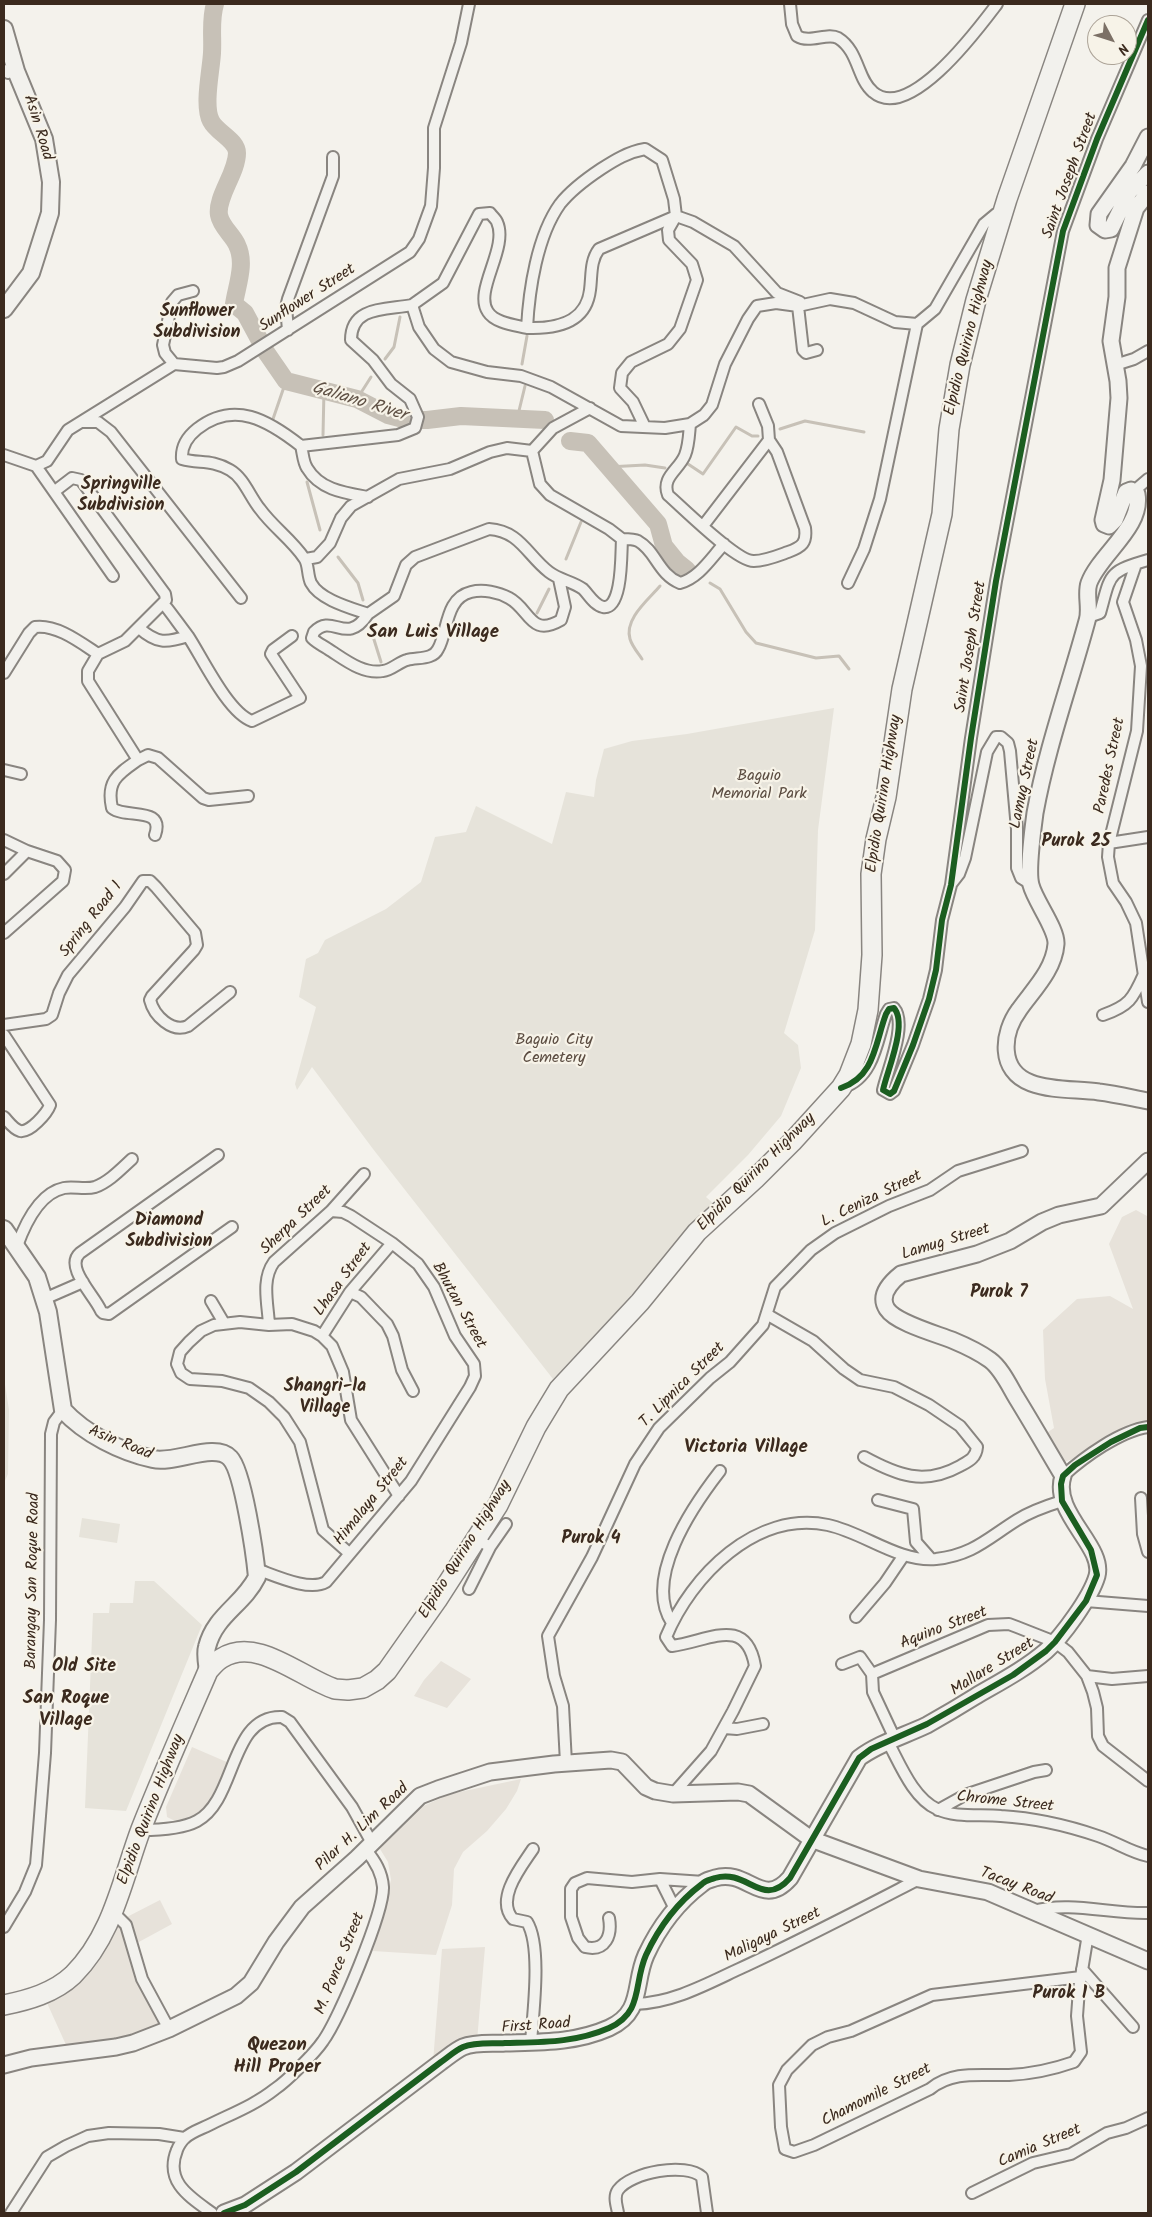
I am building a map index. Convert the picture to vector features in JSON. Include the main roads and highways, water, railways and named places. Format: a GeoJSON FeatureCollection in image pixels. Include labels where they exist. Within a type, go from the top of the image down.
{"type":"FeatureCollection","features":[{"type":"Feature","properties":{"kind":"highway","name":"Elpidio Quirino Highway"},"geometry":{"type":"LineString","coordinates":[[4,2005],[36,1997],[67,1980],[101,1939],[112,1915],[141,1830],[208,1671],[220,1659],[234,1652],[256,1652],[329,1687],[348,1690],[363,1688],[378,1680],[387,1671],[484,1543],[498,1505],[536,1427],[559,1389],[640,1302],[697,1232],[755,1179],[841,1088],[855,1062],[868,1010],[872,955],[871,874],[876,839],[886,797],[902,689],[942,514],[949,429],[954,397],[976,300],[1003,214],[1075,4]]}},
{"type":"Feature","properties":{"kind":"main road","name":"Asin Road"},"geometry":{"type":"LineString","coordinates":[[4,29],[10,70],[44,139],[51,182],[50,213],[31,273],[4,309]]}},
{"type":"Feature","properties":{"kind":"main road","name":"Asin Road"},"geometry":{"type":"LineString","coordinates":[[4,1229],[37,1278],[44,1299],[52,1332],[63,1410],[82,1428],[129,1451],[154,1460],[180,1459],[213,1452],[226,1454],[238,1469],[257,1577],[252,1587],[216,1625],[206,1649],[208,1671]]}},
{"type":"Feature","properties":{"kind":"waterway","name":"Galiano River"},"geometry":{"type":"LineString","coordinates":[[215,4],[212,22],[208,107],[211,121],[234,144],[237,153],[234,169],[223,193],[219,208],[220,219],[240,252],[241,267],[234,304],[245,313],[266,352],[286,381],[357,399],[388,415],[407,420],[461,416],[545,420]]}},
{"type":"Feature","properties":{"kind":"waterway"},"geometry":{"type":"LineString","coordinates":[[385,359],[394,347],[400,317]]}},
{"type":"Feature","properties":{"kind":"waterway"},"geometry":{"type":"LineString","coordinates":[[522,364],[527,336]]}},
{"type":"Feature","properties":{"kind":"waterway"},"geometry":{"type":"LineString","coordinates":[[357,399],[371,377]]}},
{"type":"Feature","properties":{"kind":"waterway"},"geometry":{"type":"LineString","coordinates":[[273,419],[286,381]]}},
{"type":"Feature","properties":{"kind":"waterway"},"geometry":{"type":"LineString","coordinates":[[517,419],[525,386]]}},
{"type":"Feature","properties":{"kind":"waterway"},"geometry":{"type":"LineString","coordinates":[[323,435],[324,390]]}},
{"type":"Feature","properties":{"kind":"waterway"},"geometry":{"type":"LineString","coordinates":[[780,429],[805,421],[864,432]]}},
{"type":"Feature","properties":{"kind":"waterway"},"geometry":{"type":"LineString","coordinates":[[688,464],[703,474],[736,427],[752,436],[758,436]]}},
{"type":"Feature","properties":{"kind":"waterway","name":"Galiano River"},"geometry":{"type":"LineString","coordinates":[[570,441],[588,443],[658,524],[664,546],[677,562],[687,570]]}},
{"type":"Feature","properties":{"kind":"waterway"},"geometry":{"type":"LineString","coordinates":[[608,467],[645,465],[665,468]]}},
{"type":"Feature","properties":{"kind":"waterway"},"geometry":{"type":"LineString","coordinates":[[307,482],[320,530]]}},
{"type":"Feature","properties":{"kind":"waterway"},"geometry":{"type":"LineString","coordinates":[[566,559],[581,522]]}},
{"type":"Feature","properties":{"kind":"waterway"},"geometry":{"type":"LineString","coordinates":[[338,557],[358,583],[363,600]]}},
{"type":"Feature","properties":{"kind":"waterway"},"geometry":{"type":"LineString","coordinates":[[710,583],[720,589],[746,632],[756,643],[816,658],[839,656],[849,669]]}},
{"type":"Feature","properties":{"kind":"waterway"},"geometry":{"type":"LineString","coordinates":[[642,659],[630,639],[630,624],[638,610],[660,586]]}},
{"type":"Feature","properties":{"kind":"waterway"},"geometry":{"type":"LineString","coordinates":[[537,613],[549,589]]}},
{"type":"Feature","properties":{"kind":"waterway"},"geometry":{"type":"LineString","coordinates":[[371,630],[381,662]]}},
{"type":"Feature","properties":{"kind":"district","name":"Sunflower Subdivision"},"geometry":{"type":"Point","coordinates":[197,323]}},
{"type":"Feature","properties":{"kind":"district","name":"Springville Subdivision"},"geometry":{"type":"Point","coordinates":[121,496]}},
{"type":"Feature","properties":{"kind":"district","name":"San Luis Village"},"geometry":{"type":"Point","coordinates":[433,634]}},
{"type":"Feature","properties":{"kind":"district","name":"Purok 25"},"geometry":{"type":"Point","coordinates":[1076,843]}},
{"type":"Feature","properties":{"kind":"district","name":"Diamond Subdivision"},"geometry":{"type":"Point","coordinates":[169,1232]}},
{"type":"Feature","properties":{"kind":"district","name":"Purok 7"},"geometry":{"type":"Point","coordinates":[999,1294]}},
{"type":"Feature","properties":{"kind":"district","name":"Shangri-la Village"},"geometry":{"type":"Point","coordinates":[325,1398]}},
{"type":"Feature","properties":{"kind":"district","name":"Victoria Village"},"geometry":{"type":"Point","coordinates":[746,1449]}},
{"type":"Feature","properties":{"kind":"district","name":"Purok 4"},"geometry":{"type":"Point","coordinates":[591,1540]}},
{"type":"Feature","properties":{"kind":"district","name":"Old Site"},"geometry":{"type":"Point","coordinates":[84,1668]}},
{"type":"Feature","properties":{"kind":"district","name":"San Roque Village"},"geometry":{"type":"Point","coordinates":[66,1711]}},
{"type":"Feature","properties":{"kind":"district","name":"Purok 1 B"},"geometry":{"type":"Point","coordinates":[1069,1995]}},
{"type":"Feature","properties":{"kind":"district","name":"Quezon Hill Proper"},"geometry":{"type":"Point","coordinates":[277,2058]}},
{"type":"Feature","properties":{"kind":"park label","name":"Baguio Memorial Park"},"geometry":{"type":"Point","coordinates":[759,786]}},
{"type":"Feature","properties":{"kind":"park label","name":"Baguio City Cemetery"},"geometry":{"type":"Point","coordinates":[554,1050]}}]}
